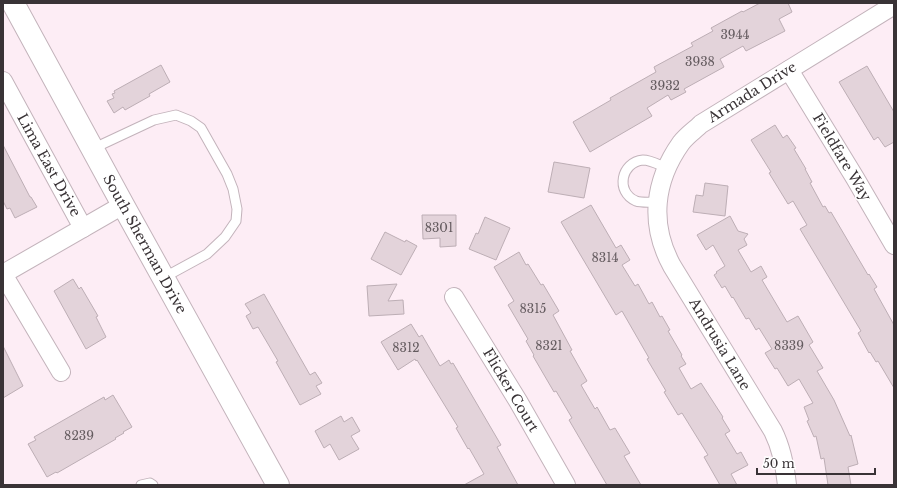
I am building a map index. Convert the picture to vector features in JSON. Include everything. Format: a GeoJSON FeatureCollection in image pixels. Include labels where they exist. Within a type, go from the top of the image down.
{"type":"FeatureCollection","features":[{"type":"Feature","properties":{"kind":"street","name":"South Sherman Drive"},"geometry":{"type":"LineString","coordinates":[[13,3],[278,485]]}},
{"type":"Feature","properties":{"kind":"street","name":"Armada Drive"},"geometry":{"type":"LineString","coordinates":[[667,168],[682,142],[701,124],[894,5]]}},
{"type":"Feature","properties":{"kind":"street","name":"Fieldfare Way"},"geometry":{"type":"LineString","coordinates":[[789,70],[855,178],[894,246]]}},
{"type":"Feature","properties":{"kind":"street","name":"Lima East Drive"},"geometry":{"type":"LineString","coordinates":[[3,81],[83,228]]}},
{"type":"Feature","properties":{"kind":"street","name":"Andrusia Lane"},"geometry":{"type":"LineString","coordinates":[[667,168],[661,182],[658,202],[658,228],[667,256],[773,431],[784,460],[787,485]]}},
{"type":"Feature","properties":{"kind":"street"},"geometry":{"type":"LineString","coordinates":[[61,372],[3,274],[123,205]]}},
{"type":"Feature","properties":{"kind":"street","name":"Flicker Court"},"geometry":{"type":"LineString","coordinates":[[454,297],[532,424],[566,485]]}},
{"type":"Feature","properties":{"kind":"lane"},"geometry":{"type":"LineString","coordinates":[[92,149],[154,120],[176,115],[191,121],[201,128],[227,174],[233,189],[237,208],[236,221],[225,238],[207,254],[163,278]]}},
{"type":"Feature","properties":{"kind":"lane"},"geometry":{"type":"LineString","coordinates":[[658,202],[637,202],[628,196],[623,184],[625,173],[629,165],[643,160],[652,161],[667,168]]}},
{"type":"Feature","properties":{"kind":"lane"},"geometry":{"type":"LineString","coordinates":[[141,485],[150,483],[153,485]]}},
{"type":"Feature","properties":{"kind":"building"},"geometry":{"type":"Polygon","coordinates":[[[760,3],[788,3],[792,12],[779,19],[785,31],[746,51],[743,46],[720,59],[724,67],[684,89],[686,92],[671,100],[668,95],[647,108],[652,116],[590,152],[573,122],[611,100],[610,98],[656,72],[654,67],[693,46],[691,43],[713,31],[711,28],[760,3]]]}},
{"type":"Feature","properties":{"kind":"building"},"geometry":{"type":"Polygon","coordinates":[[[161,65],[170,82],[149,94],[150,96],[125,110],[123,107],[114,113],[107,101],[114,98],[112,94],[115,93],[114,91],[161,65]]]}},
{"type":"Feature","properties":{"kind":"building"},"geometry":{"type":"Polygon","coordinates":[[[867,66],[894,112],[894,142],[885,147],[878,137],[874,140],[839,82],[867,66]]]}},
{"type":"Feature","properties":{"kind":"building"},"geometry":{"type":"Polygon","coordinates":[[[775,125],[783,138],[787,135],[796,148],[794,149],[806,169],[812,182],[810,183],[823,207],[825,206],[829,213],[831,212],[868,275],[869,274],[877,287],[874,289],[894,325],[894,388],[878,361],[876,362],[870,352],[869,353],[858,333],[861,331],[800,229],[807,225],[793,201],[788,204],[769,173],[771,172],[751,140],[775,125]]]}},
{"type":"Feature","properties":{"kind":"building"},"geometry":{"type":"Polygon","coordinates":[[[3,145],[30,197],[37,207],[15,218],[10,208],[7,209],[3,201],[3,145]]]}},
{"type":"Feature","properties":{"kind":"building"},"geometry":{"type":"Polygon","coordinates":[[[554,162],[590,168],[584,198],[548,192],[554,162]]]}},
{"type":"Feature","properties":{"kind":"building"},"geometry":{"type":"Polygon","coordinates":[[[705,183],[728,186],[725,216],[693,212],[696,195],[703,196],[705,183]]]}},
{"type":"Feature","properties":{"kind":"building"},"geometry":{"type":"Polygon","coordinates":[[[591,205],[616,248],[621,245],[630,260],[622,265],[635,286],[638,284],[649,304],[652,302],[660,317],[662,316],[670,330],[668,331],[686,364],[679,368],[691,389],[701,383],[723,417],[722,418],[730,431],[725,434],[737,454],[741,452],[748,465],[731,474],[737,485],[720,485],[704,457],[708,455],[682,413],[678,415],[664,392],[666,391],[647,359],[649,358],[622,311],[616,315],[561,222],[591,205]]]}},
{"type":"Feature","properties":{"kind":"building"},"geometry":{"type":"Polygon","coordinates":[[[422,215],[456,215],[456,246],[440,247],[440,238],[423,239],[422,215]]]}},
{"type":"Feature","properties":{"kind":"building"},"geometry":{"type":"Polygon","coordinates":[[[730,216],[738,231],[748,234],[744,239],[747,245],[738,250],[751,272],[761,266],[767,277],[762,280],[787,322],[798,316],[813,342],[809,345],[823,368],[817,371],[834,400],[850,436],[851,435],[858,464],[848,467],[851,485],[828,485],[824,458],[821,459],[816,436],[814,437],[807,421],[809,420],[804,407],[813,403],[799,379],[788,386],[777,368],[775,369],[765,353],[772,349],[759,328],[756,330],[749,318],[746,319],[725,286],[722,288],[714,275],[725,266],[713,245],[706,250],[697,235],[730,216]]]}},
{"type":"Feature","properties":{"kind":"building"},"geometry":{"type":"Polygon","coordinates":[[[485,217],[510,228],[496,260],[469,249],[476,233],[478,234],[485,217]]]}},
{"type":"Feature","properties":{"kind":"building"},"geometry":{"type":"Polygon","coordinates":[[[385,232],[417,246],[401,275],[371,259],[385,232]]]}},
{"type":"Feature","properties":{"kind":"building"},"geometry":{"type":"Polygon","coordinates":[[[519,252],[526,265],[528,264],[541,285],[543,284],[559,311],[553,315],[572,350],[570,351],[587,381],[581,385],[595,409],[597,407],[610,430],[615,428],[630,453],[624,456],[641,485],[607,485],[569,420],[572,418],[556,391],[554,392],[533,356],[534,355],[526,341],[528,339],[508,305],[514,301],[494,267],[519,252]]]}},
{"type":"Feature","properties":{"kind":"building"},"geometry":{"type":"Polygon","coordinates":[[[73,279],[79,289],[81,287],[98,316],[96,317],[106,337],[86,349],[54,291],[73,279]]]}},
{"type":"Feature","properties":{"kind":"building"},"geometry":{"type":"Polygon","coordinates":[[[397,284],[388,301],[403,300],[404,314],[369,316],[367,286],[397,284]]]}},
{"type":"Feature","properties":{"kind":"building"},"geometry":{"type":"Polygon","coordinates":[[[264,294],[310,375],[315,372],[322,383],[316,386],[321,394],[300,405],[276,362],[278,361],[258,327],[253,329],[246,316],[251,313],[245,304],[264,294]]]}},
{"type":"Feature","properties":{"kind":"building"},"geometry":{"type":"Polygon","coordinates":[[[411,324],[419,337],[422,335],[440,366],[449,360],[451,364],[453,363],[501,445],[497,447],[518,485],[464,485],[484,474],[456,428],[458,427],[417,360],[416,361],[415,359],[398,370],[381,342],[411,324]]]}},
{"type":"Feature","properties":{"kind":"building"},"geometry":{"type":"Polygon","coordinates":[[[3,346],[23,386],[3,398],[3,346]]]}},
{"type":"Feature","properties":{"kind":"building"},"geometry":{"type":"Polygon","coordinates":[[[113,395],[132,427],[115,438],[116,439],[57,473],[56,472],[47,477],[28,444],[36,440],[34,437],[104,397],[105,400],[113,395]]]}},
{"type":"Feature","properties":{"kind":"building"},"geometry":{"type":"Polygon","coordinates":[[[341,416],[344,422],[352,417],[360,431],[351,436],[359,449],[339,460],[330,444],[324,448],[315,431],[341,416]]]}}]}
